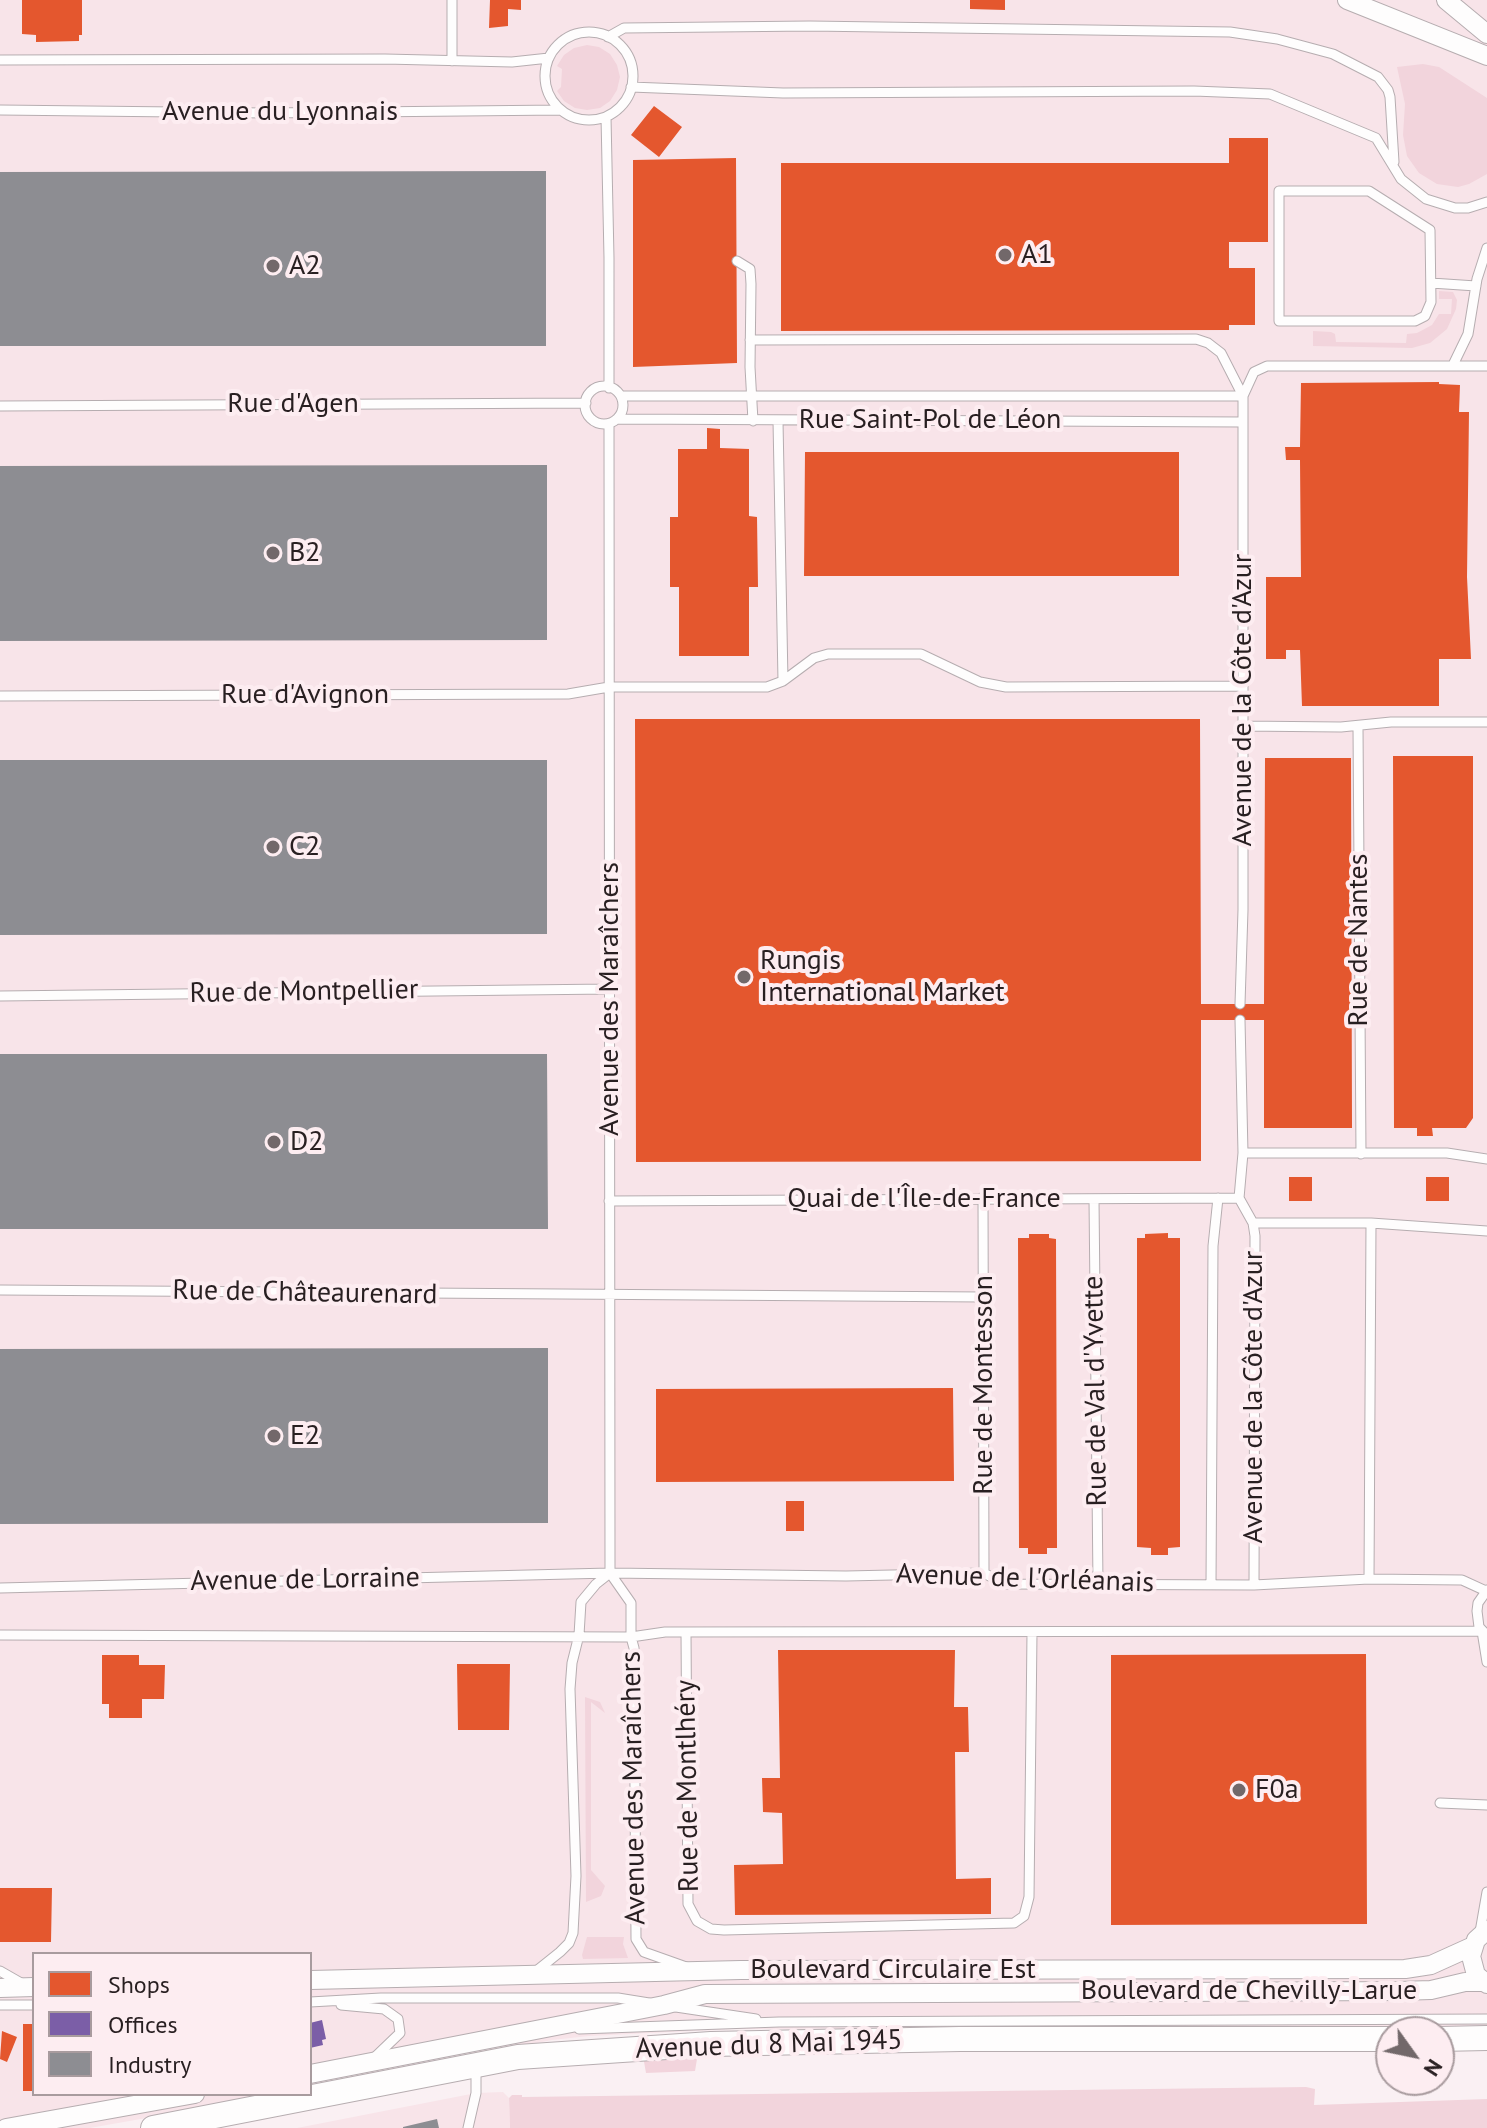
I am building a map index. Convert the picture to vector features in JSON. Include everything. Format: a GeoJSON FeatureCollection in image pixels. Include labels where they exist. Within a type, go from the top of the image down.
{"type":"FeatureCollection","features":[{"type":"Feature","properties":{"kind":"main road"},"geometry":{"type":"LineString","coordinates":[[1455,2039],[1487,2038]]}},
{"type":"Feature","properties":{"kind":"main road","name":"Avenue du 8 Mai 1945"},"geometry":{"type":"LineString","coordinates":[[153,2128],[518,2057],[711,2044],[960,2039],[1375,2039]]}},
{"type":"Feature","properties":{"kind":"street"},"geometry":{"type":"LineString","coordinates":[[1347,0],[1487,56]]}},
{"type":"Feature","properties":{"kind":"street"},"geometry":{"type":"LineString","coordinates":[[1446,0],[1487,34]]}},
{"type":"Feature","properties":{"kind":"street"},"geometry":{"type":"LineString","coordinates":[[1480,1937],[1472,1966],[1485,1983]]}},
{"type":"Feature","properties":{"kind":"street","name":"Boulevard Circulaire Est"},"geometry":{"type":"LineString","coordinates":[[312,1980],[696,1971],[1405,1969],[1431,1965],[1480,1937]]}},
{"type":"Feature","properties":{"kind":"street","name":"Boulevard de Chevilly-Larue"},"geometry":{"type":"LineString","coordinates":[[312,2074],[664,2005],[705,1994],[1398,1991],[1431,1990],[1465,1982],[1485,1983]]}},
{"type":"Feature","properties":{"kind":"street"},"geometry":{"type":"LineString","coordinates":[[0,1988],[32,1992]]}},
{"type":"Feature","properties":{"kind":"street"},"geometry":{"type":"LineString","coordinates":[[6,2128],[184,2096]]}},
{"type":"Feature","properties":{"kind":"lane"},"geometry":{"type":"LineString","coordinates":[[452,0],[452,61]]}},
{"type":"Feature","properties":{"kind":"lane"},"geometry":{"type":"LineString","coordinates":[[608,37],[624,28],[810,26],[1230,32],[1277,39],[1333,54],[1378,77],[1390,97],[1394,169]]}},
{"type":"Feature","properties":{"kind":"lane"},"geometry":{"type":"LineString","coordinates":[[586,33],[608,37],[618,43],[631,63],[631,87],[627,99],[606,117],[585,120],[572,117],[553,102],[545,80],[549,58],[564,40],[575,35],[586,33]]}},
{"type":"Feature","properties":{"kind":"lane","name":"Avenue du Lyonnais"},"geometry":{"type":"LineString","coordinates":[[0,60],[385,59],[512,62],[549,58]]}},
{"type":"Feature","properties":{"kind":"lane"},"geometry":{"type":"LineString","coordinates":[[631,87],[783,93],[1194,91],[1270,94],[1370,134],[1382,144],[1394,169],[1416,193],[1442,206],[1468,208],[1487,202]]}},
{"type":"Feature","properties":{"kind":"lane","name":"Avenue du Lyonnais"},"geometry":{"type":"LineString","coordinates":[[0,110],[266,113],[561,110]]}},
{"type":"Feature","properties":{"kind":"lane"},"geometry":{"type":"LineString","coordinates":[[606,117],[609,388]]}},
{"type":"Feature","properties":{"kind":"lane"},"geometry":{"type":"LineString","coordinates":[[1279,191],[1373,192],[1430,230],[1431,283],[1428,311],[1420,320],[1336,323],[1279,321],[1279,191]]}},
{"type":"Feature","properties":{"kind":"lane"},"geometry":{"type":"LineString","coordinates":[[1486,250],[1487,262]]}},
{"type":"Feature","properties":{"kind":"lane"},"geometry":{"type":"LineString","coordinates":[[1453,365],[1468,334],[1486,250]]}},
{"type":"Feature","properties":{"kind":"lane"},"geometry":{"type":"LineString","coordinates":[[737,261],[750,269],[753,421]]}},
{"type":"Feature","properties":{"kind":"lane"},"geometry":{"type":"LineString","coordinates":[[1431,283],[1476,286]]}},
{"type":"Feature","properties":{"kind":"lane"},"geometry":{"type":"LineString","coordinates":[[750,340],[1196,339],[1221,353],[1243,396]]}},
{"type":"Feature","properties":{"kind":"lane"},"geometry":{"type":"LineString","coordinates":[[1243,396],[1254,372],[1267,366],[1487,365]]}},
{"type":"Feature","properties":{"kind":"lane"},"geometry":{"type":"LineString","coordinates":[[609,388],[622,396],[623,409],[613,422],[600,424],[589,415],[586,403],[593,390],[609,388]]}},
{"type":"Feature","properties":{"kind":"lane","name":"Rue Saint-Pol de Léon"},"geometry":{"type":"LineString","coordinates":[[622,396],[1243,396]]}},
{"type":"Feature","properties":{"kind":"lane","name":"Avenue de la Côte d'Azur"},"geometry":{"type":"LineString","coordinates":[[1240,1004],[1243,910],[1243,396]]}},
{"type":"Feature","properties":{"kind":"lane","name":"Rue d'Agen"},"geometry":{"type":"LineString","coordinates":[[0,406],[586,403]]}},
{"type":"Feature","properties":{"kind":"lane","name":"Rue Saint-Pol de Léon"},"geometry":{"type":"LineString","coordinates":[[613,422],[1135,419],[1243,422]]}},
{"type":"Feature","properties":{"kind":"lane"},"geometry":{"type":"LineString","coordinates":[[778,421],[783,681]]}},
{"type":"Feature","properties":{"kind":"lane","name":"Avenue des Maraîchers"},"geometry":{"type":"LineString","coordinates":[[613,422],[609,687],[610,1573],[631,1603],[636,1939],[644,1952],[696,1971]]}},
{"type":"Feature","properties":{"kind":"lane"},"geometry":{"type":"LineString","coordinates":[[783,681],[824,654],[921,654],[980,682],[1006,687],[1242,686]]}},
{"type":"Feature","properties":{"kind":"lane","name":"Rue d'Avignon"},"geometry":{"type":"LineString","coordinates":[[0,696],[568,694],[609,687],[751,687],[775,685],[783,681]]}},
{"type":"Feature","properties":{"kind":"lane"},"geometry":{"type":"LineString","coordinates":[[1242,726],[1358,727],[1391,722],[1487,722]]}},
{"type":"Feature","properties":{"kind":"lane","name":"Rue de Nantes"},"geometry":{"type":"LineString","coordinates":[[1358,727],[1361,1154]]}},
{"type":"Feature","properties":{"kind":"lane","name":"Rue de Montpellier"},"geometry":{"type":"LineString","coordinates":[[0,996],[609,989]]}},
{"type":"Feature","properties":{"kind":"lane"},"geometry":{"type":"LineString","coordinates":[[1239,1198],[1243,1153],[1240,1020]]}},
{"type":"Feature","properties":{"kind":"lane"},"geometry":{"type":"LineString","coordinates":[[1243,1153],[1447,1153],[1487,1159]]}},
{"type":"Feature","properties":{"kind":"lane","name":"Rue de Montesson"},"geometry":{"type":"LineString","coordinates":[[983,1197],[984,1573]]}},
{"type":"Feature","properties":{"kind":"lane","name":"Avenue de la Côte d'Azur"},"geometry":{"type":"LineString","coordinates":[[1211,1584],[1213,1246],[1218,1198]]}},
{"type":"Feature","properties":{"kind":"lane","name":"Avenue de la Côte d'Azur"},"geometry":{"type":"LineString","coordinates":[[1239,1198],[1253,1223],[1254,1585]]}},
{"type":"Feature","properties":{"kind":"lane","name":"Quai de l'Île-de-France"},"geometry":{"type":"LineString","coordinates":[[609,1201],[1239,1198]]}},
{"type":"Feature","properties":{"kind":"lane","name":"Rue de Val d'Yvette"},"geometry":{"type":"LineString","coordinates":[[1094,1199],[1098,1584]]}},
{"type":"Feature","properties":{"kind":"lane"},"geometry":{"type":"LineString","coordinates":[[1253,1223],[1371,1223],[1487,1231]]}},
{"type":"Feature","properties":{"kind":"lane"},"geometry":{"type":"LineString","coordinates":[[1369,1579],[1371,1223]]}},
{"type":"Feature","properties":{"kind":"lane","name":"Rue de Châteaurenard"},"geometry":{"type":"LineString","coordinates":[[0,1290],[983,1297]]}},
{"type":"Feature","properties":{"kind":"lane","name":"Avenue des Maraîchers"},"geometry":{"type":"LineString","coordinates":[[532,1975],[569,1943],[573,1933],[576,1876],[570,1689],[572,1663],[579,1635],[581,1602],[610,1573]]}},
{"type":"Feature","properties":{"kind":"lane","name":"Avenue de l'Orléanais"},"geometry":{"type":"LineString","coordinates":[[610,1573],[846,1576],[984,1573],[1004,1584],[1254,1585],[1369,1579],[1462,1580],[1486,1591]]}},
{"type":"Feature","properties":{"kind":"lane","name":"Avenue de Lorraine"},"geometry":{"type":"LineString","coordinates":[[0,1588],[610,1573]]}},
{"type":"Feature","properties":{"kind":"lane"},"geometry":{"type":"LineString","coordinates":[[1486,1591],[1477,1611],[1479,1627],[1484,1632],[1487,1662]]}},
{"type":"Feature","properties":{"kind":"lane","name":"Avenue de Lorraine"},"geometry":{"type":"LineString","coordinates":[[0,1635],[631,1637],[665,1632],[1484,1632]]}},
{"type":"Feature","properties":{"kind":"lane","name":"Rue de Montlhéry"},"geometry":{"type":"LineString","coordinates":[[686,1633],[688,1904],[697,1921],[711,1929],[1014,1923],[1024,1916],[1029,1897],[1032,1633]]}},
{"type":"Feature","properties":{"kind":"lane"},"geometry":{"type":"LineString","coordinates":[[1440,1803],[1487,1805]]}},
{"type":"Feature","properties":{"kind":"lane"},"geometry":{"type":"LineString","coordinates":[[1480,1937],[1487,1892]]}},
{"type":"Feature","properties":{"kind":"lane"},"geometry":{"type":"LineString","coordinates":[[0,1971],[32,1991]]}},
{"type":"Feature","properties":{"kind":"lane"},"geometry":{"type":"LineString","coordinates":[[0,2005],[32,1992]]}},
{"type":"Feature","properties":{"kind":"lane"},"geometry":{"type":"LineString","coordinates":[[312,2002],[381,1998],[618,1998],[779,2022]]}},
{"type":"Feature","properties":{"kind":"lane"},"geometry":{"type":"LineString","coordinates":[[312,2002],[384,2009],[398,2019],[400,2033],[365,2065]]}},
{"type":"Feature","properties":{"kind":"lane"},"geometry":{"type":"LineString","coordinates":[[540,2030],[779,2022],[1487,2019]]}},
{"type":"Feature","properties":{"kind":"lane"},"geometry":{"type":"LineString","coordinates":[[468,2128],[476,2093],[476,2066]]}},
{"type":"Feature","properties":{"kind":"shaded area","name":"Rungis International Market"},"geometry":{"type":"Polygon","coordinates":[[[0,0],[1487,0],[1487,2027],[1455,2027],[1455,2016],[1375,2016],[1375,2027],[734,2029],[589,2036],[552,2040],[312,2089],[312,1952],[32,1952],[32,2096],[270,2096],[90,2128],[0,2128],[0,0]]]}},
{"type":"Feature","properties":{"kind":"shaded area"},"geometry":{"type":"Polygon","coordinates":[[[587,45],[599,47],[610,54],[620,77],[610,101],[600,108],[587,110],[575,108],[564,101],[557,91],[561,87],[562,69],[557,66],[564,55],[574,48],[587,45]]]}},
{"type":"Feature","properties":{"kind":"shaded area"},"geometry":{"type":"Polygon","coordinates":[[[1423,64],[1439,67],[1487,98],[1487,174],[1469,184],[1458,187],[1437,184],[1419,173],[1407,156],[1403,135],[1405,104],[1397,67],[1423,64]]]}},
{"type":"Feature","properties":{"kind":"shaded area"},"geometry":{"type":"Polygon","coordinates":[[[1439,291],[1453,292],[1457,300],[1456,309],[1447,329],[1430,343],[1412,348],[1313,346],[1313,331],[1331,332],[1335,334],[1336,342],[1406,343],[1407,334],[1417,333],[1432,325],[1439,314],[1451,314],[1452,299],[1439,299],[1439,291]]]}},
{"type":"Feature","properties":{"kind":"shaded area"},"geometry":{"type":"Polygon","coordinates":[[[585,1697],[600,1702],[605,1713],[591,1702],[591,1870],[605,1886],[601,1896],[586,1902],[585,1697]]]}},
{"type":"Feature","properties":{"kind":"shaded area"},"geometry":{"type":"Polygon","coordinates":[[[587,1937],[624,1937],[628,1958],[583,1959],[587,1937]]]}},
{"type":"Feature","properties":{"kind":"shaded area"},"geometry":{"type":"Polygon","coordinates":[[[698,2053],[695,2071],[646,2073],[643,2056],[698,2053]]]}},
{"type":"Feature","properties":{"kind":"shaded area"},"geometry":{"type":"Polygon","coordinates":[[[1315,2089],[1314,2105],[1487,2099],[1487,2128],[510,2128],[509,2098],[512,2095],[1315,2089]]]}},
{"type":"Feature","properties":{"kind":"shaded area"},"geometry":{"type":"Polygon","coordinates":[[[503,2092],[509,2098],[510,2128],[297,2128],[476,2093],[503,2092]]]}},
{"type":"Feature","properties":{"kind":"building: Shops"},"geometry":{"type":"Polygon","coordinates":[[[22,0],[82,0],[82,35],[79,35],[79,41],[36,42],[36,35],[22,34],[22,0]]]}},
{"type":"Feature","properties":{"kind":"building: Shops"},"geometry":{"type":"Polygon","coordinates":[[[490,0],[521,0],[521,10],[508,9],[508,26],[489,28],[490,0]]]}},
{"type":"Feature","properties":{"kind":"building: Shops"},"geometry":{"type":"Polygon","coordinates":[[[970,0],[1005,0],[1005,10],[970,9],[970,0]]]}},
{"type":"Feature","properties":{"kind":"building: Shops"},"geometry":{"type":"Polygon","coordinates":[[[654,106],[682,127],[659,157],[631,135],[654,106]]]}},
{"type":"Feature","properties":{"kind":"building: Shops","name":"A1"},"geometry":{"type":"Polygon","coordinates":[[[1229,138],[1268,138],[1268,242],[1229,242],[1229,268],[1255,268],[1255,325],[1229,325],[1229,330],[781,331],[781,163],[1229,163],[1229,138]]]}},
{"type":"Feature","properties":{"kind":"building: Shops"},"geometry":{"type":"Polygon","coordinates":[[[736,158],[737,363],[633,367],[633,160],[736,158]]]}},
{"type":"Feature","properties":{"kind":"building: Shops"},"geometry":{"type":"Polygon","coordinates":[[[1439,382],[1460,385],[1459,412],[1469,412],[1467,577],[1471,659],[1439,659],[1439,706],[1302,706],[1300,650],[1286,650],[1286,659],[1266,659],[1266,577],[1301,577],[1300,460],[1286,460],[1285,447],[1300,447],[1301,383],[1439,382]]]}},
{"type":"Feature","properties":{"kind":"building: Shops"},"geometry":{"type":"Polygon","coordinates":[[[707,428],[720,429],[720,448],[749,449],[749,516],[757,517],[758,587],[749,587],[749,656],[679,656],[679,587],[670,587],[670,517],[678,517],[678,449],[707,449],[707,428]]]}},
{"type":"Feature","properties":{"kind":"building: Shops"},"geometry":{"type":"Polygon","coordinates":[[[805,452],[1179,452],[1179,576],[804,576],[805,452]]]}},
{"type":"Feature","properties":{"kind":"building: Shops"},"geometry":{"type":"Polygon","coordinates":[[[635,719],[1200,719],[1201,1004],[1264,1004],[1265,758],[1351,758],[1352,1128],[1264,1128],[1264,1020],[1201,1020],[1201,1161],[636,1162],[635,719]]]}},
{"type":"Feature","properties":{"kind":"building: Shops"},"geometry":{"type":"Polygon","coordinates":[[[1393,756],[1473,756],[1473,1118],[1466,1128],[1432,1128],[1433,1136],[1417,1136],[1417,1128],[1394,1128],[1393,756]]]}},
{"type":"Feature","properties":{"kind":"building: Shops"},"geometry":{"type":"Polygon","coordinates":[[[1289,1177],[1312,1177],[1312,1201],[1289,1201],[1289,1177]]]}},
{"type":"Feature","properties":{"kind":"building: Shops"},"geometry":{"type":"Polygon","coordinates":[[[1426,1177],[1449,1177],[1449,1201],[1426,1201],[1426,1177]]]}},
{"type":"Feature","properties":{"kind":"building: Shops"},"geometry":{"type":"Polygon","coordinates":[[[1168,1233],[1168,1238],[1180,1238],[1180,1547],[1168,1548],[1168,1555],[1151,1555],[1151,1548],[1137,1547],[1137,1238],[1145,1238],[1145,1234],[1168,1233]]]}},
{"type":"Feature","properties":{"kind":"building: Shops"},"geometry":{"type":"Polygon","coordinates":[[[1029,1234],[1049,1234],[1049,1238],[1056,1239],[1057,1548],[1047,1548],[1047,1554],[1028,1554],[1028,1548],[1019,1548],[1018,1238],[1029,1238],[1029,1234]]]}},
{"type":"Feature","properties":{"kind":"building: Shops"},"geometry":{"type":"Polygon","coordinates":[[[953,1388],[954,1481],[656,1482],[656,1389],[953,1388]]]}},
{"type":"Feature","properties":{"kind":"building: Shops"},"geometry":{"type":"Polygon","coordinates":[[[786,1501],[804,1501],[804,1531],[786,1531],[786,1501]]]}},
{"type":"Feature","properties":{"kind":"building: Shops"},"geometry":{"type":"Polygon","coordinates":[[[778,1650],[955,1650],[954,1707],[968,1707],[969,1752],[955,1752],[956,1879],[991,1878],[991,1914],[735,1915],[734,1865],[783,1864],[782,1813],[763,1812],[762,1778],[780,1778],[778,1650]]]}},
{"type":"Feature","properties":{"kind":"building: Shops","name":"F0a"},"geometry":{"type":"Polygon","coordinates":[[[1366,1654],[1367,1924],[1111,1925],[1111,1655],[1366,1654]]]}},
{"type":"Feature","properties":{"kind":"building: Shops"},"geometry":{"type":"Polygon","coordinates":[[[102,1655],[139,1655],[139,1665],[165,1665],[164,1699],[142,1699],[142,1718],[109,1718],[109,1704],[102,1704],[102,1655]]]}},
{"type":"Feature","properties":{"kind":"building: Shops"},"geometry":{"type":"Polygon","coordinates":[[[457,1664],[510,1664],[509,1730],[458,1730],[457,1664]]]}},
{"type":"Feature","properties":{"kind":"building: Shops"},"geometry":{"type":"Polygon","coordinates":[[[0,1888],[52,1888],[51,1942],[0,1942],[0,1888]]]}},
{"type":"Feature","properties":{"kind":"building: Shops"},"geometry":{"type":"Polygon","coordinates":[[[23,2024],[32,2024],[32,2091],[23,2091],[23,2024]]]}},
{"type":"Feature","properties":{"kind":"building: Shops"},"geometry":{"type":"Polygon","coordinates":[[[2,2031],[17,2037],[7,2062],[0,2059],[2,2031]]]}},
{"type":"Feature","properties":{"kind":"building: Offices"},"geometry":{"type":"Polygon","coordinates":[[[322,2020],[326,2039],[322,2040],[323,2045],[312,2048],[312,2022],[322,2020]]]}},
{"type":"Feature","properties":{"kind":"building: Industry","name":"A2"},"geometry":{"type":"Polygon","coordinates":[[[546,171],[546,346],[0,346],[0,172],[546,171]]]}},
{"type":"Feature","properties":{"kind":"building: Industry","name":"B2"},"geometry":{"type":"Polygon","coordinates":[[[547,465],[547,640],[0,641],[0,466],[547,465]]]}},
{"type":"Feature","properties":{"kind":"building: Industry","name":"C2"},"geometry":{"type":"Polygon","coordinates":[[[0,760],[547,760],[547,934],[0,935],[0,760]]]}},
{"type":"Feature","properties":{"kind":"building: Industry","name":"D2"},"geometry":{"type":"Polygon","coordinates":[[[0,1054],[547,1054],[548,1229],[0,1229],[0,1054]]]}},
{"type":"Feature","properties":{"kind":"building: Industry","name":"E2"},"geometry":{"type":"Polygon","coordinates":[[[548,1348],[548,1523],[0,1524],[0,1349],[548,1348]]]}},
{"type":"Feature","properties":{"kind":"building: Industry"},"geometry":{"type":"Polygon","coordinates":[[[437,2119],[439,2128],[403,2128],[403,2127],[437,2119]]]}},
{"type":"Feature","properties":{"kind":"place","name":"A1"},"geometry":{"type":"Point","coordinates":[1005,255]}},
{"type":"Feature","properties":{"kind":"place","name":"A2"},"geometry":{"type":"Point","coordinates":[273,266]}},
{"type":"Feature","properties":{"kind":"place","name":"B2"},"geometry":{"type":"Point","coordinates":[273,553]}},
{"type":"Feature","properties":{"kind":"place","name":"C2"},"geometry":{"type":"Point","coordinates":[273,847]}},
{"type":"Feature","properties":{"kind":"place","name":"Rungis International Market"},"geometry":{"type":"Point","coordinates":[744,977]}},
{"type":"Feature","properties":{"kind":"place","name":"D2"},"geometry":{"type":"Point","coordinates":[274,1142]}},
{"type":"Feature","properties":{"kind":"place","name":"E2"},"geometry":{"type":"Point","coordinates":[274,1436]}},
{"type":"Feature","properties":{"kind":"place","name":"F0a"},"geometry":{"type":"Point","coordinates":[1239,1790]}}]}
